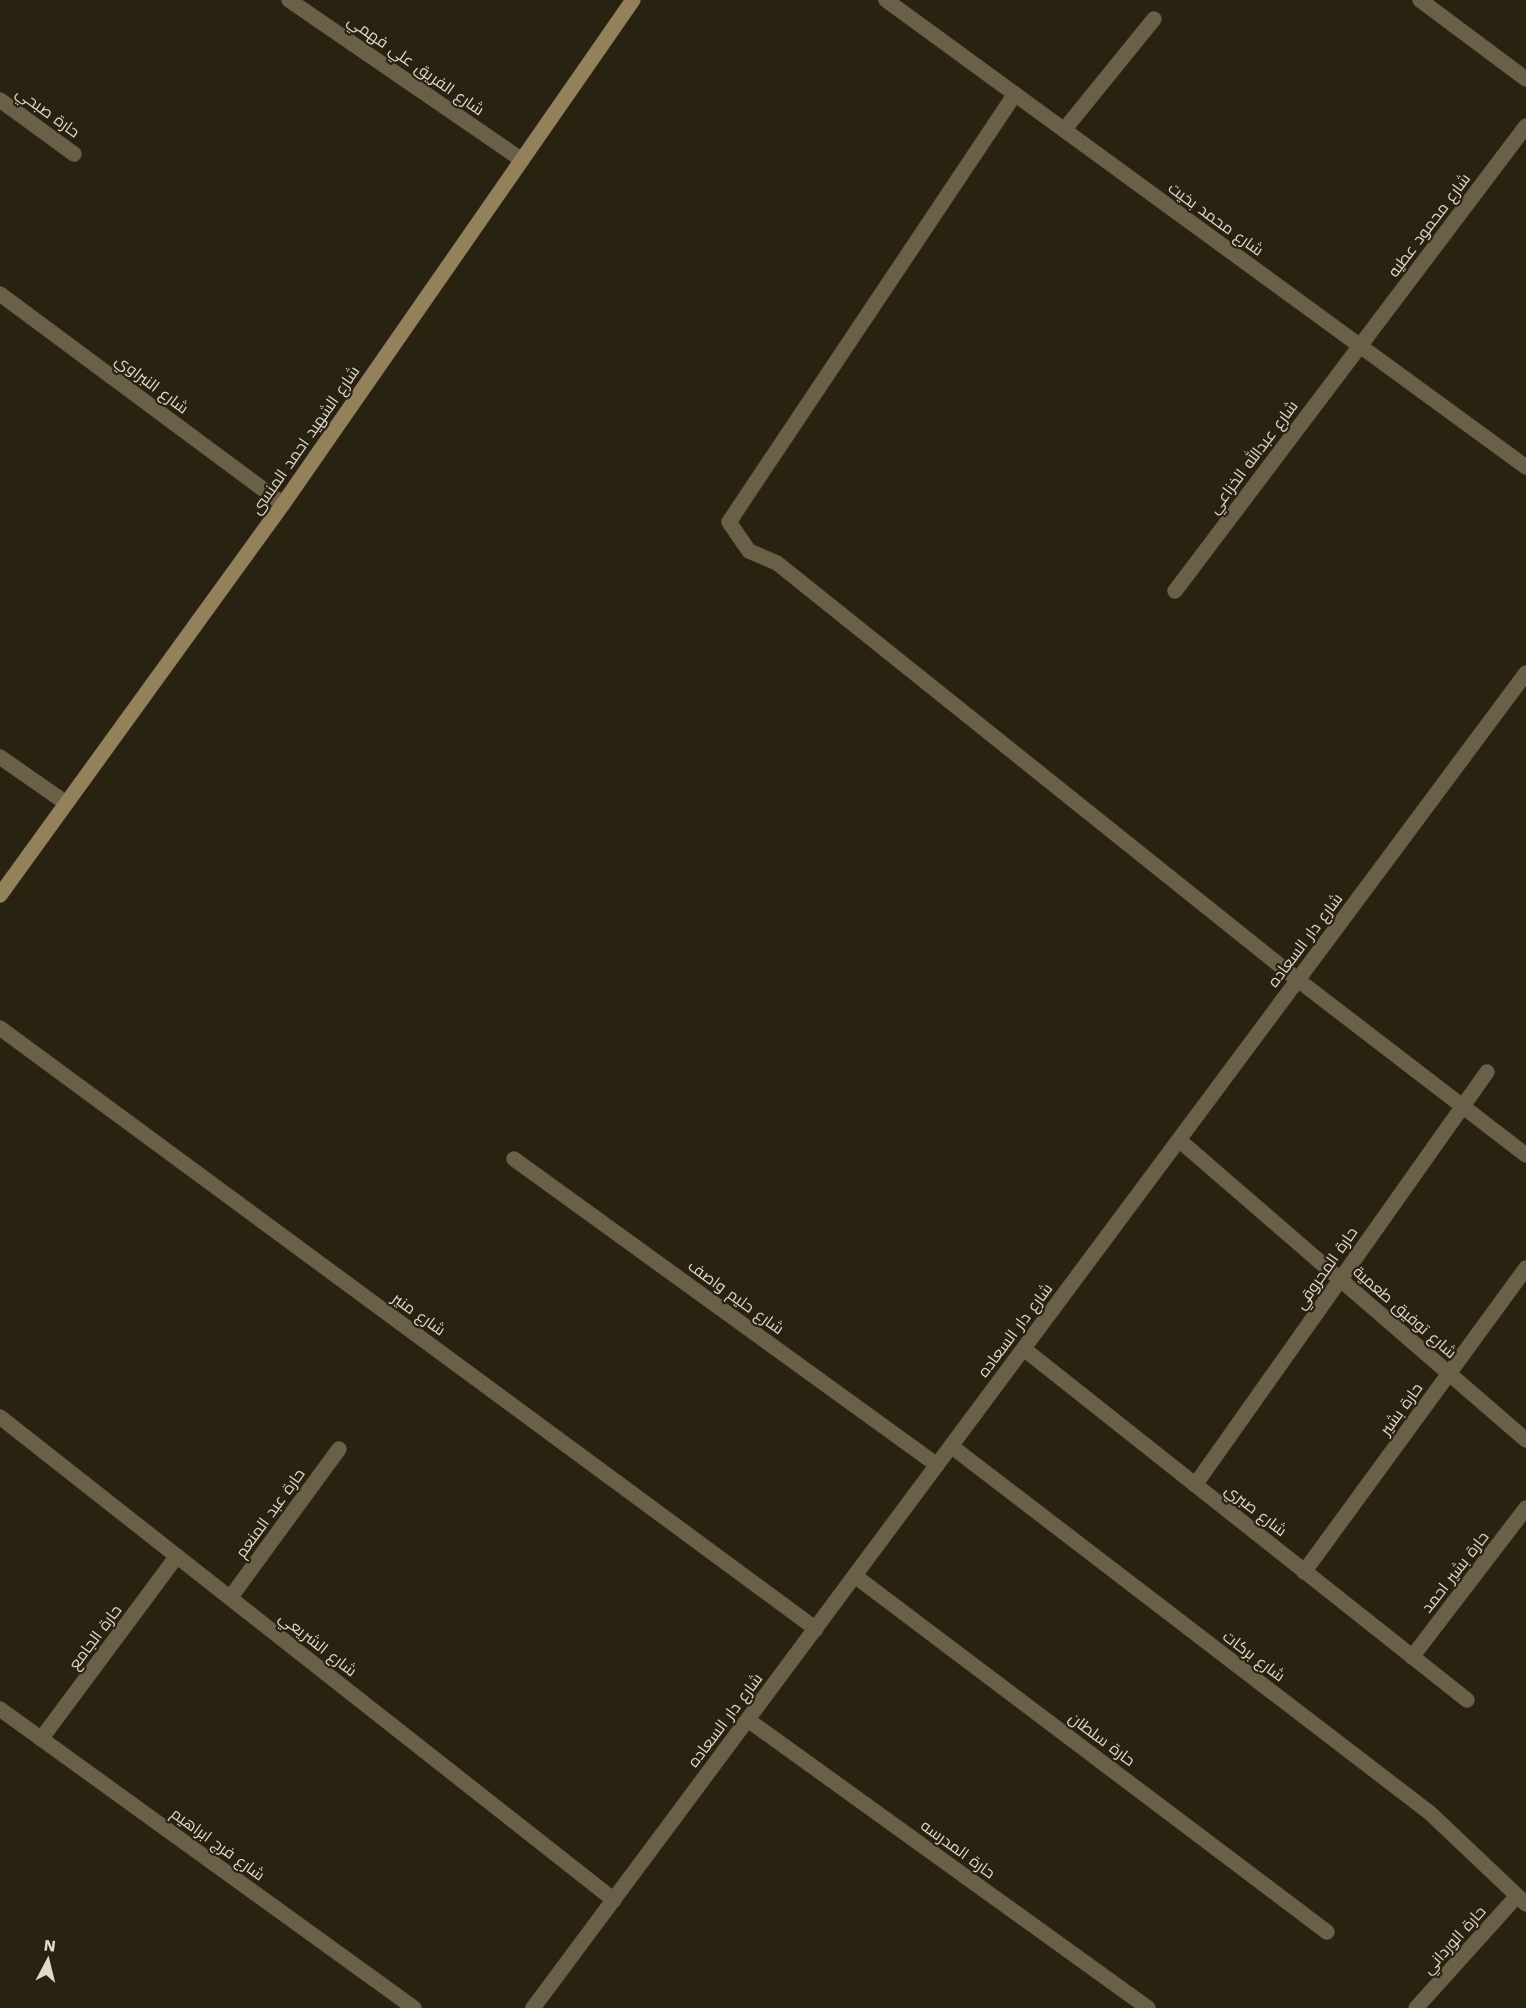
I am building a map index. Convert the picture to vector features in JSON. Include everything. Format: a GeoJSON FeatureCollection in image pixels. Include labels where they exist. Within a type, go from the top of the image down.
{"type":"FeatureCollection","features":[{"type":"Feature","properties":{"kind":"main road","name":"شارع الشهيد احمد المنسى"},"geometry":{"type":"LineString","coordinates":[[0,895],[283,504],[633,0]]}},
{"type":"Feature","properties":{"kind":"street","name":"شارع الفريق علي فهمي"},"geometry":{"type":"LineString","coordinates":[[289,0],[522,160]]}},
{"type":"Feature","properties":{"kind":"street","name":"شارع محمد بخيت"},"geometry":{"type":"LineString","coordinates":[[886,0],[1526,467]]}},
{"type":"Feature","properties":{"kind":"street"},"geometry":{"type":"LineString","coordinates":[[1420,0],[1526,79]]}},
{"type":"Feature","properties":{"kind":"street"},"geometry":{"type":"LineString","coordinates":[[1064,130],[1154,19]]}},
{"type":"Feature","properties":{"kind":"street"},"geometry":{"type":"LineString","coordinates":[[1015,94],[729,522],[749,551],[777,563],[1298,980],[1526,1155]]}},
{"type":"Feature","properties":{"kind":"street","name":"حارة صبحي"},"geometry":{"type":"LineString","coordinates":[[0,100],[75,154]]}},
{"type":"Feature","properties":{"kind":"street","name":"شارع محمود عطيه"},"geometry":{"type":"LineString","coordinates":[[1360,346],[1526,126]]}},
{"type":"Feature","properties":{"kind":"street","name":"شارع النبراوي"},"geometry":{"type":"LineString","coordinates":[[0,294],[283,504]]}},
{"type":"Feature","properties":{"kind":"street","name":"شارع عبدالله الخزاعي"},"geometry":{"type":"LineString","coordinates":[[1175,591],[1360,346]]}},
{"type":"Feature","properties":{"kind":"street","name":"شارع دار السعاده"},"geometry":{"type":"LineString","coordinates":[[533,2008],[1526,673]]}},
{"type":"Feature","properties":{"kind":"street"},"geometry":{"type":"LineString","coordinates":[[0,757],[66,803]]}},
{"type":"Feature","properties":{"kind":"street","name":"شارع منير"},"geometry":{"type":"LineString","coordinates":[[0,1028],[816,1629]]}},
{"type":"Feature","properties":{"kind":"street","name":"حارة المحروقي"},"geometry":{"type":"LineString","coordinates":[[1195,1485],[1487,1072]]}},
{"type":"Feature","properties":{"kind":"street","name":"شارع توفيق طعمية"},"geometry":{"type":"LineString","coordinates":[[1179,1140],[1526,1440]]}},
{"type":"Feature","properties":{"kind":"street","name":"شارع حليم واصف"},"geometry":{"type":"LineString","coordinates":[[514,1159],[937,1465]]}},
{"type":"Feature","properties":{"kind":"street","name":"حارة بشير"},"geometry":{"type":"LineString","coordinates":[[1304,1572],[1526,1268]]}},
{"type":"Feature","properties":{"kind":"street","name":"شارع صبري"},"geometry":{"type":"LineString","coordinates":[[1024,1349],[1467,1700]]}},
{"type":"Feature","properties":{"kind":"street","name":"شارع الشريعي"},"geometry":{"type":"LineString","coordinates":[[0,1417],[614,1900]]}},
{"type":"Feature","properties":{"kind":"street","name":"شارع بركات"},"geometry":{"type":"LineString","coordinates":[[951,1446],[1430,1814],[1522,1900]]}},
{"type":"Feature","properties":{"kind":"street","name":"حارة عبد المنعم"},"geometry":{"type":"LineString","coordinates":[[230,1598],[339,1449]]}},
{"type":"Feature","properties":{"kind":"street","name":"حارة بشير احمد"},"geometry":{"type":"LineString","coordinates":[[1412,1657],[1526,1508]]}},
{"type":"Feature","properties":{"kind":"street","name":"حارة الجامع"},"geometry":{"type":"LineString","coordinates":[[41,1739],[177,1556]]}},
{"type":"Feature","properties":{"kind":"street","name":"حارة سلطان"},"geometry":{"type":"LineString","coordinates":[[855,1576],[1327,1932]]}},
{"type":"Feature","properties":{"kind":"street","name":"شارع فرج ابراهيم"},"geometry":{"type":"LineString","coordinates":[[0,1709],[414,2008]]}},
{"type":"Feature","properties":{"kind":"street","name":"حارة المدرسه"},"geometry":{"type":"LineString","coordinates":[[747,1720],[1148,2008]]}},
{"type":"Feature","properties":{"kind":"street","name":"حارة الورداني"},"geometry":{"type":"LineString","coordinates":[[1416,2008],[1522,1900]]}}]}
